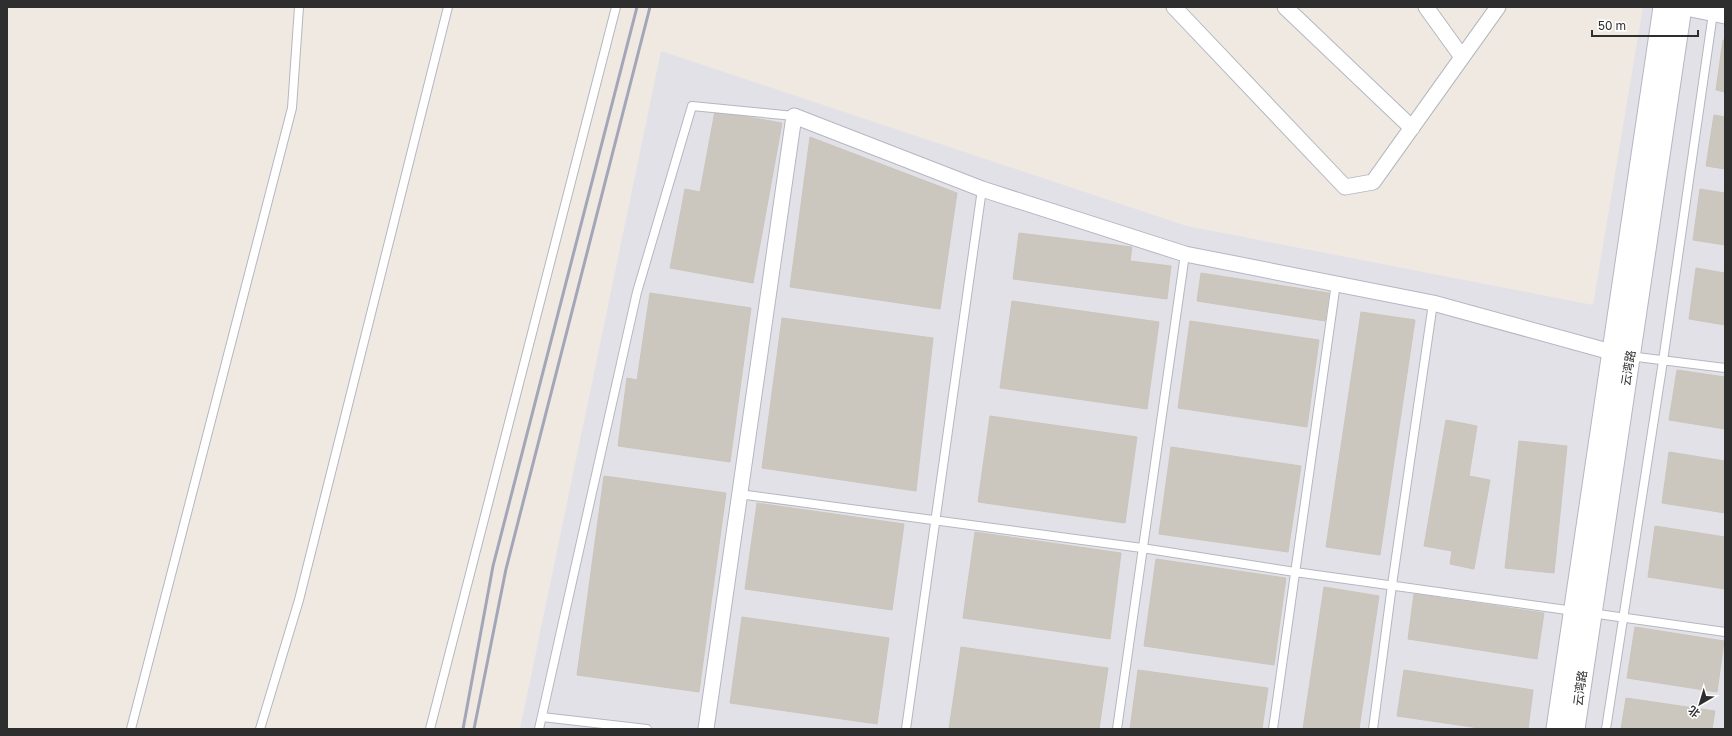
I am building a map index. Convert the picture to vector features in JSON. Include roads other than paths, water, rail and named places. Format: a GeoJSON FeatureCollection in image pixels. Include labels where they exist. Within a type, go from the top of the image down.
{"type":"FeatureCollection","features":[{"type":"Feature","properties":{"kind":"main road","name":"云湾路"},"geometry":{"type":"LineString","coordinates":[[1574,729],[1583,612],[1621,355],[1664,7]]}},
{"type":"Feature","properties":{"kind":"main road","name":"云湾路"},"geometry":{"type":"LineString","coordinates":[[1621,355],[1681,7]]}},
{"type":"Feature","properties":{"kind":"main road","name":"云湾路"},"geometry":{"type":"LineString","coordinates":[[1557,729],[1583,612]]}},
{"type":"Feature","properties":{"kind":"street"},"geometry":{"type":"LineString","coordinates":[[1174,7],[1345,187],[1373,182],[1498,7]]}},
{"type":"Feature","properties":{"kind":"street"},"geometry":{"type":"LineString","coordinates":[[1285,7],[1412,128]]}},
{"type":"Feature","properties":{"kind":"street"},"geometry":{"type":"LineString","coordinates":[[1426,7],[1462,57]]}},
{"type":"Feature","properties":{"kind":"street"},"geometry":{"type":"LineString","coordinates":[[1681,7],[1719,15]]}},
{"type":"Feature","properties":{"kind":"street"},"geometry":{"type":"LineString","coordinates":[[706,729],[794,116],[982,189],[1185,254],[1433,303],[1621,355]]}},
{"type":"Feature","properties":{"kind":"lane"},"geometry":{"type":"LineString","coordinates":[[131,729],[292,108],[299,7]]}},
{"type":"Feature","properties":{"kind":"lane"},"geometry":{"type":"LineString","coordinates":[[260,729],[299,600],[448,7]]}},
{"type":"Feature","properties":{"kind":"lane"},"geometry":{"type":"LineString","coordinates":[[430,729],[616,7]]}},
{"type":"Feature","properties":{"kind":"lane"},"geometry":{"type":"LineString","coordinates":[[1606,729],[1663,360],[1719,15]]}},
{"type":"Feature","properties":{"kind":"lane"},"geometry":{"type":"LineString","coordinates":[[539,729],[637,292],[692,106],[794,116]]}},
{"type":"Feature","properties":{"kind":"lane"},"geometry":{"type":"LineString","coordinates":[[906,729],[982,189]]}},
{"type":"Feature","properties":{"kind":"lane"},"geometry":{"type":"LineString","coordinates":[[1117,729],[1185,254]]}},
{"type":"Feature","properties":{"kind":"lane"},"geometry":{"type":"LineString","coordinates":[[1273,729],[1336,283]]}},
{"type":"Feature","properties":{"kind":"lane"},"geometry":{"type":"LineString","coordinates":[[1373,729],[1392,585],[1433,303]]}},
{"type":"Feature","properties":{"kind":"lane"},"geometry":{"type":"LineString","coordinates":[[1621,355],[1725,368]]}},
{"type":"Feature","properties":{"kind":"lane"},"geometry":{"type":"LineString","coordinates":[[740,494],[1142,548],[1295,572],[1725,632]]}},
{"type":"Feature","properties":{"kind":"lane"},"geometry":{"type":"LineString","coordinates":[[542,717],[647,729]]}},
{"type":"Feature","properties":{"kind":"railway"},"geometry":{"type":"LineString","coordinates":[[463,729],[493,566],[637,7]]}},
{"type":"Feature","properties":{"kind":"railway"},"geometry":{"type":"LineString","coordinates":[[474,729],[506,569],[650,7]]}}]}
